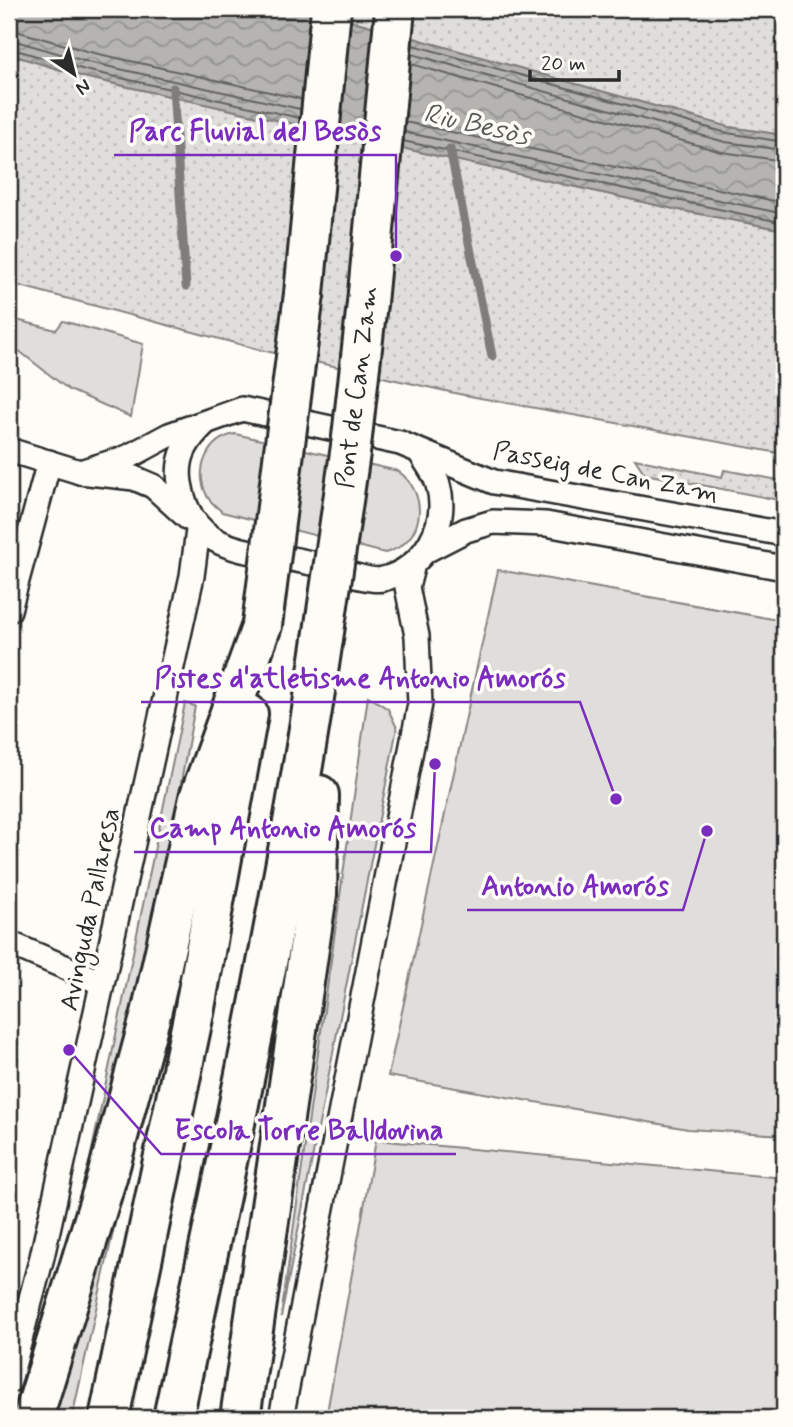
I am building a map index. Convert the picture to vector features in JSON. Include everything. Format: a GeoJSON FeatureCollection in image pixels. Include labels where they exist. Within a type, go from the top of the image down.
{"type":"FeatureCollection","features":[{"type":"Feature","properties":{"kind":"highway"},"geometry":{"type":"LineString","coordinates":[[109,1418],[194,1013],[231,818],[262,625],[292,402],[331,9]]}},
{"type":"Feature","properties":{"kind":"highway","name":"Pont de Can Zam"},"geometry":{"type":"LineString","coordinates":[[323,639],[351,446],[397,9]]}},
{"type":"Feature","properties":{"kind":"highway"},"geometry":{"type":"LineString","coordinates":[[33,1418],[83,1262],[118,1139],[173,921],[199,798],[262,625]]}},
{"type":"Feature","properties":{"kind":"highway"},"geometry":{"type":"LineString","coordinates":[[173,1418],[265,982],[323,639]]}},
{"type":"Feature","properties":{"kind":"highway"},"geometry":{"type":"LineString","coordinates":[[240,1418],[317,894],[323,639]]}},
{"type":"Feature","properties":{"kind":"street","name":"Passeig de Can Zam"},"geometry":{"type":"LineString","coordinates":[[80,472],[128,457],[169,435],[210,418],[242,409],[400,443],[494,482],[784,534]]}},
{"type":"Feature","properties":{"kind":"street"},"geometry":{"type":"LineString","coordinates":[[194,525],[182,496],[180,458],[185,446],[210,418]]}},
{"type":"Feature","properties":{"kind":"street"},"geometry":{"type":"LineString","coordinates":[[9,450],[80,472],[134,478],[153,486],[194,525],[224,545],[381,580],[466,530],[493,522],[533,524],[784,568]]}},
{"type":"Feature","properties":{"kind":"street"},"geometry":{"type":"LineString","coordinates":[[281,1418],[420,704],[417,636],[407,587],[438,524],[440,494],[437,481],[420,452]]}},
{"type":"Feature","properties":{"kind":"street"},"geometry":{"type":"LineString","coordinates":[[9,610],[49,462]]}},
{"type":"Feature","properties":{"kind":"street","name":"Avinguda Pallaresa"},"geometry":{"type":"LineString","coordinates":[[9,1381],[42,1257],[192,576],[194,525]]}},
{"type":"Feature","properties":{"kind":"street"},"geometry":{"type":"LineString","coordinates":[[9,943],[102,983]]}},
{"type":"Feature","properties":{"kind":"shaded area"},"geometry":{"type":"Polygon","coordinates":[[[310,9],[784,9],[784,135],[729,127],[310,9]]]}},
{"type":"Feature","properties":{"kind":"shaded area"},"geometry":{"type":"Polygon","coordinates":[[[9,54],[84,77],[674,209],[784,230],[784,454],[459,394],[261,350],[9,283],[9,54]]]}},
{"type":"Feature","properties":{"kind":"shaded area"},"geometry":{"type":"Polygon","coordinates":[[[9,318],[56,330],[63,321],[143,344],[131,417],[69,390],[9,343],[9,318]]]}},
{"type":"Feature","properties":{"kind":"shaded area"},"geometry":{"type":"Polygon","coordinates":[[[235,434],[398,471],[415,492],[418,517],[415,529],[398,548],[385,553],[222,512],[207,496],[203,486],[203,466],[210,449],[217,442],[235,434]]]}},
{"type":"Feature","properties":{"kind":"shaded area"},"geometry":{"type":"Polygon","coordinates":[[[635,459],[722,477],[724,470],[784,481],[784,501],[645,474],[635,459]]]}},
{"type":"Feature","properties":{"kind":"shaded area"},"geometry":{"type":"Polygon","coordinates":[[[498,570],[784,621],[784,1135],[688,1129],[388,1076],[498,570]]]}},
{"type":"Feature","properties":{"kind":"shaded area"},"geometry":{"type":"Polygon","coordinates":[[[368,696],[388,709],[397,728],[281,1317],[368,696]]]}},
{"type":"Feature","properties":{"kind":"shaded area"},"geometry":{"type":"Polygon","coordinates":[[[185,703],[195,706],[153,935],[77,1222],[185,703]]]}},
{"type":"Feature","properties":{"kind":"shaded area"},"geometry":{"type":"Polygon","coordinates":[[[376,1140],[784,1178],[784,1418],[326,1418],[376,1140]]]}},
{"type":"Feature","properties":{"kind":"shaded area"},"geometry":{"type":"Polygon","coordinates":[[[121,1196],[72,1418],[45,1418],[121,1196]]]}},
{"type":"Feature","properties":{"kind":"water","name":"Riu Besòs"},"geometry":{"type":"Polygon","coordinates":[[[9,9],[310,9],[729,127],[784,135],[784,230],[674,209],[84,77],[9,54],[9,9]]]}},
{"type":"Feature","properties":{"kind":"waterway"},"geometry":{"type":"LineString","coordinates":[[173,88],[186,286]]}},
{"type":"Feature","properties":{"kind":"waterway"},"geometry":{"type":"LineString","coordinates":[[450,149],[492,356]]}},
{"type":"Feature","properties":{"kind":"place","name":"Parc Fluvial del Besòs"},"geometry":{"type":"Point","coordinates":[396,256]}},
{"type":"Feature","properties":{"kind":"place","name":"Camp Antonio Amorós"},"geometry":{"type":"Point","coordinates":[435,764]}},
{"type":"Feature","properties":{"kind":"place","name":"Pistes d'atletisme Antonio Amorós"},"geometry":{"type":"Point","coordinates":[616,799]}},
{"type":"Feature","properties":{"kind":"place","name":"Antonio Amorós"},"geometry":{"type":"Point","coordinates":[707,831]}},
{"type":"Feature","properties":{"kind":"place","name":"Escola Torre Balldovina"},"geometry":{"type":"Point","coordinates":[69,1050]}}]}
